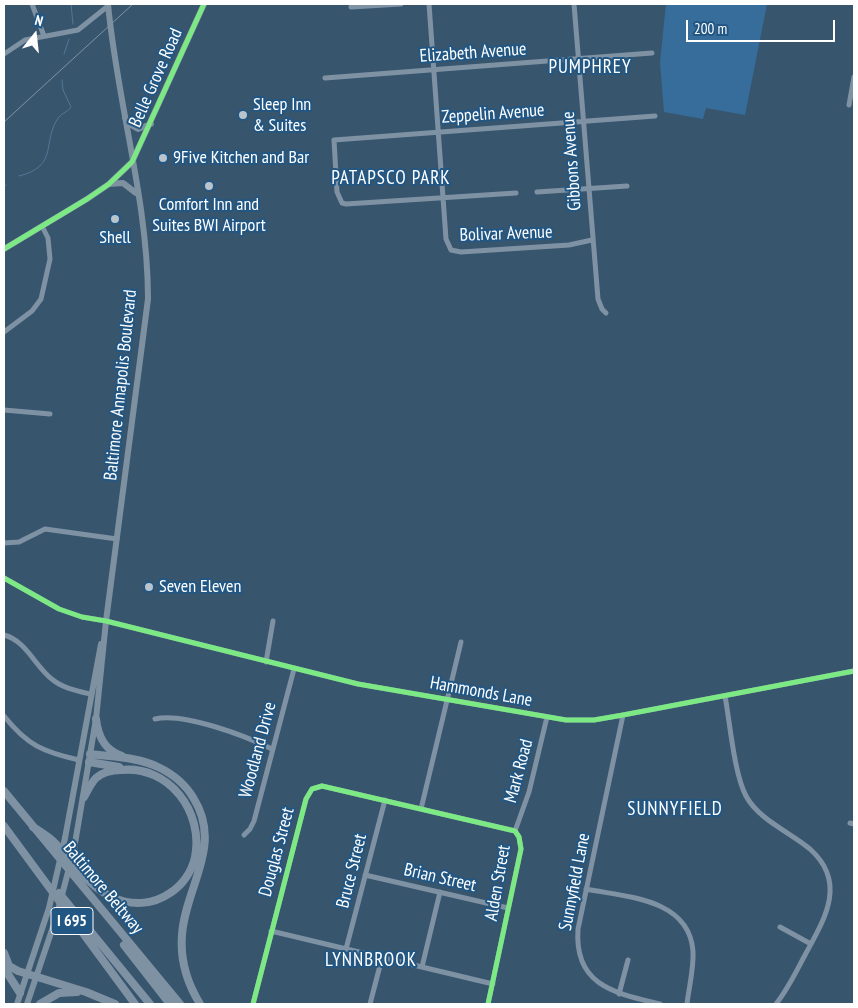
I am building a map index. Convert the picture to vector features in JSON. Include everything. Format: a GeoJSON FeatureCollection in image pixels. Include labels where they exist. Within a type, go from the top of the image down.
{"type":"FeatureCollection","features":[{"type":"Feature","properties":{"kind":"highway"},"geometry":{"type":"LineString","coordinates":[[96,718],[98,732],[109,750],[158,766],[183,784],[196,803],[204,822],[205,851],[184,921],[181,945],[184,970],[200,1004]]}},
{"type":"Feature","properties":{"kind":"highway"},"geometry":{"type":"LineString","coordinates":[[90,758],[136,760]]}},
{"type":"Feature","properties":{"kind":"highway"},"geometry":{"type":"LineString","coordinates":[[34,828],[54,842],[91,882],[111,897],[139,904],[166,896],[187,877],[194,859],[197,840],[193,817],[182,797],[167,782],[150,774],[90,758]]}},
{"type":"Feature","properties":{"kind":"highway"},"geometry":{"type":"LineString","coordinates":[[84,797],[98,777],[112,770],[128,769]]}},
{"type":"Feature","properties":{"kind":"highway","name":"Baltimore Beltway"},"geometry":{"type":"LineString","coordinates":[[4,791],[180,1004]]}},
{"type":"Feature","properties":{"kind":"highway","name":"I 695"},"geometry":{"type":"LineString","coordinates":[[4,826],[135,1004]]}},
{"type":"Feature","properties":{"kind":"highway"},"geometry":{"type":"LineString","coordinates":[[11,836],[150,1004]]}},
{"type":"Feature","properties":{"kind":"highway"},"geometry":{"type":"LineString","coordinates":[[94,902],[144,973],[170,1004]]}},
{"type":"Feature","properties":{"kind":"highway"},"geometry":{"type":"LineString","coordinates":[[4,953],[9,966],[27,974],[86,992],[115,1004]]}},
{"type":"Feature","properties":{"kind":"highway"},"geometry":{"type":"LineString","coordinates":[[4,968],[20,993]]}},
{"type":"Feature","properties":{"kind":"highway"},"geometry":{"type":"LineString","coordinates":[[40,1004],[59,994],[86,992]]}},
{"type":"Feature","properties":{"kind":"main road","name":"Belle Grove Road"},"geometry":{"type":"LineString","coordinates":[[4,249],[109,184],[132,162],[151,124],[204,4]]}},
{"type":"Feature","properties":{"kind":"main road","name":"Baltimore Annapolis Boulevard"},"geometry":{"type":"LineString","coordinates":[[27,1004],[56,918],[74,849],[84,797],[96,718],[106,621],[148,299],[148,274],[138,194],[108,5]]}},
{"type":"Feature","properties":{"kind":"main road"},"geometry":{"type":"LineString","coordinates":[[125,118],[138,129],[151,124]]}},
{"type":"Feature","properties":{"kind":"main road"},"geometry":{"type":"LineString","coordinates":[[109,184],[128,184],[138,194]]}},
{"type":"Feature","properties":{"kind":"main road","name":"Baltimore Annapolis Boulevard"},"geometry":{"type":"LineString","coordinates":[[17,1004],[49,908],[65,838],[90,694],[106,621]]}},
{"type":"Feature","properties":{"kind":"main road"},"geometry":{"type":"LineString","coordinates":[[79,760],[90,758]]}},
{"type":"Feature","properties":{"kind":"street"},"geometry":{"type":"LineString","coordinates":[[32,4],[44,36]]}},
{"type":"Feature","properties":{"kind":"street"},"geometry":{"type":"LineString","coordinates":[[351,7],[401,4]]}},
{"type":"Feature","properties":{"kind":"street"},"geometry":{"type":"LineString","coordinates":[[429,4],[443,198],[516,193]]}},
{"type":"Feature","properties":{"kind":"street","name":"Gibbons Avenue"},"geometry":{"type":"LineString","coordinates":[[574,4],[598,299],[606,313]]}},
{"type":"Feature","properties":{"kind":"street"},"geometry":{"type":"LineString","coordinates":[[4,54],[25,40],[78,30],[108,5]]}},
{"type":"Feature","properties":{"kind":"street","name":"Elizabeth Avenue"},"geometry":{"type":"LineString","coordinates":[[325,78],[652,53]]}},
{"type":"Feature","properties":{"kind":"street"},"geometry":{"type":"LineString","coordinates":[[849,105],[854,77]]}},
{"type":"Feature","properties":{"kind":"street","name":"Zeppelin Avenue"},"geometry":{"type":"LineString","coordinates":[[443,198],[353,205],[342,203],[337,192],[334,140],[655,116]]}},
{"type":"Feature","properties":{"kind":"street"},"geometry":{"type":"LineString","coordinates":[[537,192],[627,186]]}},
{"type":"Feature","properties":{"kind":"street","name":"Bolivar Avenue"},"geometry":{"type":"LineString","coordinates":[[443,198],[446,239],[451,250],[461,252],[560,245],[592,240]]}},
{"type":"Feature","properties":{"kind":"street"},"geometry":{"type":"LineString","coordinates":[[4,332],[32,311],[41,299],[50,258],[48,238],[42,226]]}},
{"type":"Feature","properties":{"kind":"street"},"geometry":{"type":"LineString","coordinates":[[4,410],[50,414]]}},
{"type":"Feature","properties":{"kind":"street"},"geometry":{"type":"LineString","coordinates":[[4,543],[19,542],[45,529],[117,539]]}},
{"type":"Feature","properties":{"kind":"street","name":"Hammonds Lane"},"geometry":{"type":"LineString","coordinates":[[4,578],[66,612],[294,669],[358,684],[579,721],[623,715],[853,673]]}},
{"type":"Feature","properties":{"kind":"street"},"geometry":{"type":"LineString","coordinates":[[266,662],[273,621]]}},
{"type":"Feature","properties":{"kind":"street"},"geometry":{"type":"LineString","coordinates":[[4,635],[17,641],[25,648],[53,681],[70,689],[90,694]]}},
{"type":"Feature","properties":{"kind":"street"},"geometry":{"type":"LineString","coordinates":[[421,809],[461,642]]}},
{"type":"Feature","properties":{"kind":"street","name":"Woodland Drive"},"geometry":{"type":"LineString","coordinates":[[244,835],[254,821],[294,669]]}},
{"type":"Feature","properties":{"kind":"street"},"geometry":{"type":"LineString","coordinates":[[725,696],[740,777],[746,796],[760,812],[810,850],[826,871],[830,883],[829,905],[826,916],[789,986],[776,1004]]}},
{"type":"Feature","properties":{"kind":"street","name":"Sunnyfield Lane"},"geometry":{"type":"LineString","coordinates":[[623,715],[577,940],[581,960],[593,979],[619,994],[660,1004]]}},
{"type":"Feature","properties":{"kind":"street"},"geometry":{"type":"LineString","coordinates":[[4,716],[17,732],[34,746],[56,755],[79,760]]}},
{"type":"Feature","properties":{"kind":"street","name":"Mark Road"},"geometry":{"type":"LineString","coordinates":[[515,832],[527,799],[547,717]]}},
{"type":"Feature","properties":{"kind":"street"},"geometry":{"type":"LineString","coordinates":[[155,719],[175,718],[240,735],[272,749]]}},
{"type":"Feature","properties":{"kind":"street","name":"Douglas Street"},"geometry":{"type":"LineString","coordinates":[[253,1004],[308,794],[312,789],[322,786],[421,809]]}},
{"type":"Feature","properties":{"kind":"street","name":"Bruce Street"},"geometry":{"type":"LineString","coordinates":[[346,949],[384,800]]}},
{"type":"Feature","properties":{"kind":"street","name":"Alden Street"},"geometry":{"type":"LineString","coordinates":[[421,809],[515,832],[519,837],[521,849],[488,1004]]}},
{"type":"Feature","properties":{"kind":"street","name":"Brian Street"},"geometry":{"type":"LineString","coordinates":[[365,875],[508,908]]}},
{"type":"Feature","properties":{"kind":"street"},"geometry":{"type":"LineString","coordinates":[[586,889],[654,903],[670,910],[680,919],[688,932],[693,951],[687,1004]]}},
{"type":"Feature","properties":{"kind":"street"},"geometry":{"type":"LineString","coordinates":[[422,967],[440,892]]}},
{"type":"Feature","properties":{"kind":"street"},"geometry":{"type":"LineString","coordinates":[[780,927],[811,944]]}},
{"type":"Feature","properties":{"kind":"street"},"geometry":{"type":"LineString","coordinates":[[271,932],[493,984]]}},
{"type":"Feature","properties":{"kind":"street"},"geometry":{"type":"LineString","coordinates":[[370,1004],[382,958]]}},
{"type":"Feature","properties":{"kind":"street"},"geometry":{"type":"LineString","coordinates":[[619,994],[628,960]]}},
{"type":"Feature","properties":{"kind":"shaded area"},"geometry":{"type":"Polygon","coordinates":[[[666,4],[767,4],[745,115],[706,108],[703,119],[664,112],[660,62],[666,4]]]}},
{"type":"Feature","properties":{"kind":"waterway"},"geometry":{"type":"LineString","coordinates":[[71,4],[73,24]]}},
{"type":"Feature","properties":{"kind":"waterway"},"geometry":{"type":"LineString","coordinates":[[64,54],[69,39]]}},
{"type":"Feature","properties":{"kind":"waterway"},"geometry":{"type":"LineString","coordinates":[[19,176],[32,172],[40,166],[48,152],[54,126],[59,117],[71,107],[63,90],[62,80]]}},
{"type":"Feature","properties":{"kind":"tram line"},"geometry":{"type":"LineString","coordinates":[[4,122],[133,4]]}},
{"type":"Feature","properties":{"kind":"cycle path"},"geometry":{"type":"LineString","coordinates":[[4,249],[87,199],[109,184],[132,162],[204,4]]}},
{"type":"Feature","properties":{"kind":"cycle path"},"geometry":{"type":"LineString","coordinates":[[4,578],[59,609],[82,617],[106,621],[358,684],[566,720],[594,720],[854,671]]}},
{"type":"Feature","properties":{"kind":"cycle path"},"geometry":{"type":"LineString","coordinates":[[253,1004],[306,799],[312,789],[322,786],[515,831],[519,837],[521,849],[488,1004]]}},
{"type":"Feature","properties":{"kind":"place","name":"Sleep Inn & Suites"},"geometry":{"type":"Point","coordinates":[243,115]}},
{"type":"Feature","properties":{"kind":"place","name":"9Five Kitchen and Bar"},"geometry":{"type":"Point","coordinates":[163,158]}},
{"type":"Feature","properties":{"kind":"place","name":"Comfort Inn and Suites BWI Airport"},"geometry":{"type":"Point","coordinates":[209,186]}},
{"type":"Feature","properties":{"kind":"place","name":"Shell"},"geometry":{"type":"Point","coordinates":[115,219]}},
{"type":"Feature","properties":{"kind":"place","name":"Seven Eleven"},"geometry":{"type":"Point","coordinates":[149,587]}},
{"type":"Feature","properties":{"kind":"district","name":"PUMPHREY"},"geometry":{"type":"Point","coordinates":[590,68]}},
{"type":"Feature","properties":{"kind":"district","name":"PATAPSCO PARK"},"geometry":{"type":"Point","coordinates":[391,179]}},
{"type":"Feature","properties":{"kind":"district","name":"SUNNYFIELD"},"geometry":{"type":"Point","coordinates":[675,810]}},
{"type":"Feature","properties":{"kind":"district","name":"LYNNBROOK"},"geometry":{"type":"Point","coordinates":[371,961]}}]}
